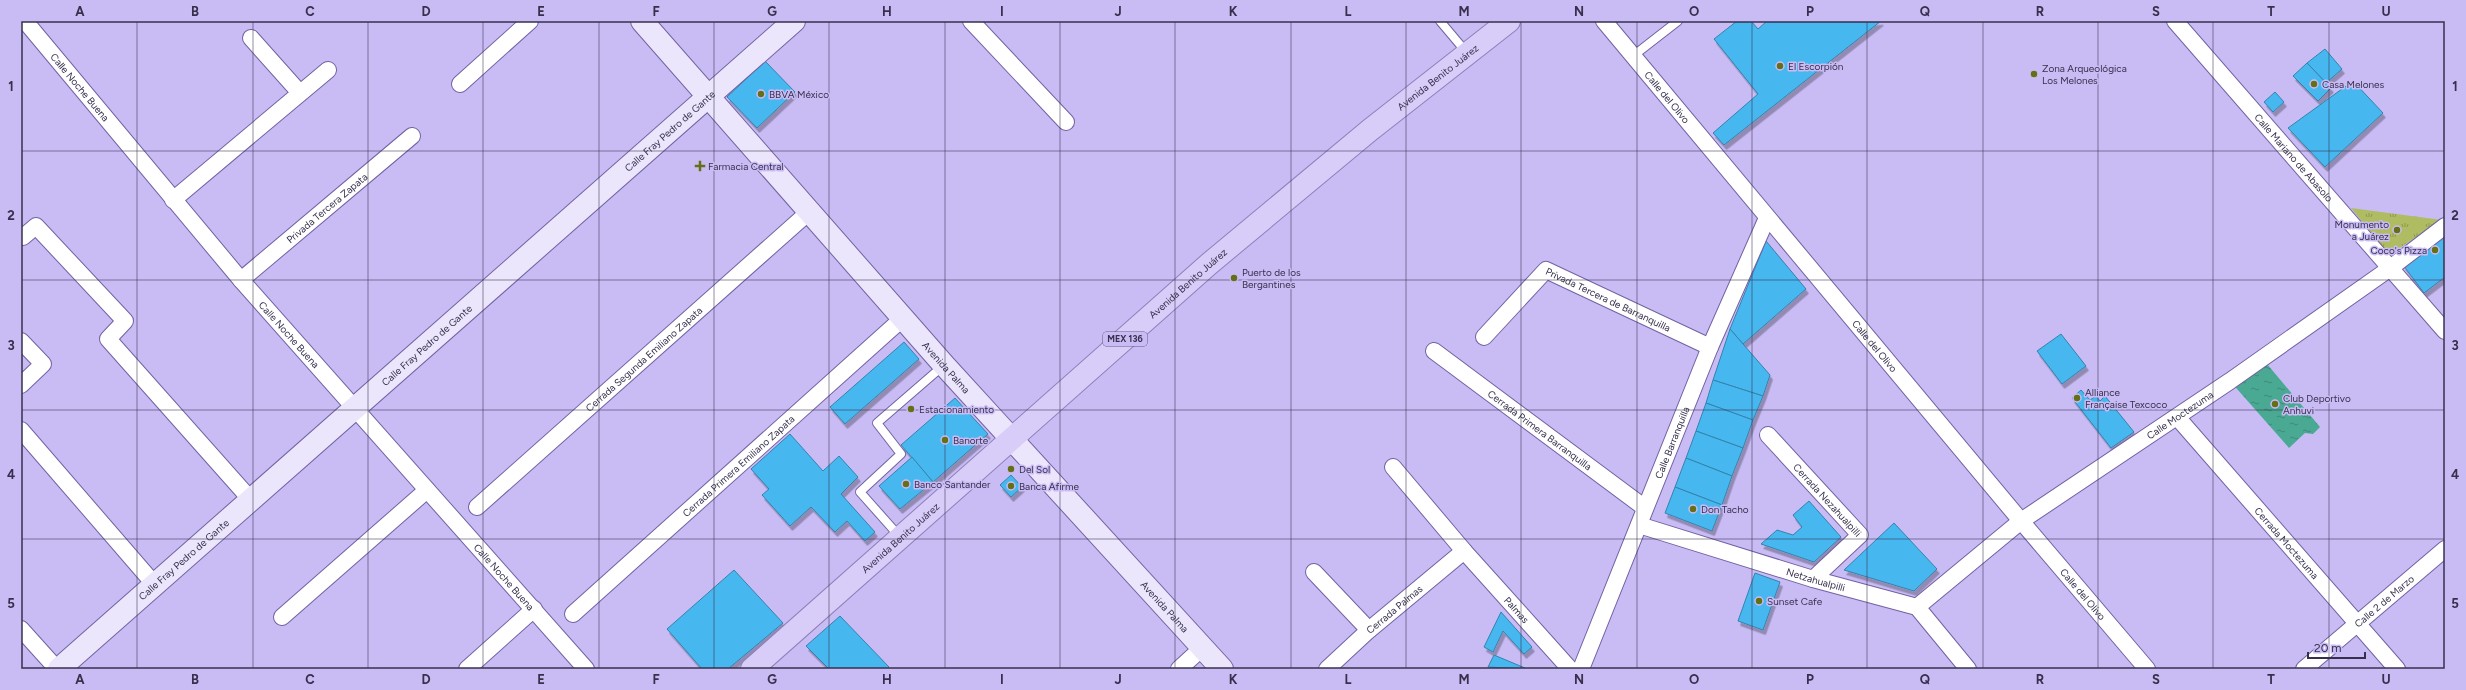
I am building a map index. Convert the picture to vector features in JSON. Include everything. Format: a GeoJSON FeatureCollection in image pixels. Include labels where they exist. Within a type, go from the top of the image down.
{"type":"FeatureCollection","features":[{"type":"Feature","properties":{"kind":"main road","name":"Avenida Palma"},"geometry":{"type":"LineString","coordinates":[[642,21],[944,365],[1222,669]]}},
{"type":"Feature","properties":{"kind":"main road","name":"Calle Fray Pedro de Gante"},"geometry":{"type":"LineString","coordinates":[[58,669],[794,21]]}},
{"type":"Feature","properties":{"kind":"main road","name":"Avenida Benito Juárez"},"geometry":{"type":"LineString","coordinates":[[752,669],[1209,264],[1370,130],[1509,21]]}},
{"type":"Feature","properties":{"kind":"street","name":"Calle Noche Buena"},"geometry":{"type":"LineString","coordinates":[[25,21],[241,280],[586,669]]}},
{"type":"Feature","properties":{"kind":"street"},"geometry":{"type":"LineString","coordinates":[[460,84],[530,21]]}},
{"type":"Feature","properties":{"kind":"street"},"geometry":{"type":"LineString","coordinates":[[970,21],[1066,122]]}},
{"type":"Feature","properties":{"kind":"street","name":"Calle del Olivo"},"geometry":{"type":"LineString","coordinates":[[1604,21],[1767,218],[2147,669]]}},
{"type":"Feature","properties":{"kind":"street","name":"Calle Mariano de Abasolo"},"geometry":{"type":"LineString","coordinates":[[2175,21],[2389,269],[2445,331]]}},
{"type":"Feature","properties":{"kind":"street"},"geometry":{"type":"LineString","coordinates":[[251,38],[300,93]]}},
{"type":"Feature","properties":{"kind":"street"},"geometry":{"type":"LineString","coordinates":[[174,200],[328,70]]}},
{"type":"Feature","properties":{"kind":"street","name":"Privada Tercera Zapata"},"geometry":{"type":"LineString","coordinates":[[241,280],[412,136]]}},
{"type":"Feature","properties":{"kind":"street","name":"Cerrada Segunda Emiliano Zapata"},"geometry":{"type":"LineString","coordinates":[[477,507],[810,211]]}},
{"type":"Feature","properties":{"kind":"street","name":"Calle Barranquilla"},"geometry":{"type":"LineString","coordinates":[[1581,669],[1710,347],[1767,218]]}},
{"type":"Feature","properties":{"kind":"street"},"geometry":{"type":"LineString","coordinates":[[21,235],[22,237],[36,226],[125,321],[108,339],[131,362],[251,500]]}},
{"type":"Feature","properties":{"kind":"street","name":"Calle Moctezuma"},"geometry":{"type":"LineString","coordinates":[[1917,607],[2021,521],[2177,416],[2389,269],[2445,226]]}},
{"type":"Feature","properties":{"kind":"street","name":"Privada Tercera de Barranquilla"},"geometry":{"type":"LineString","coordinates":[[1484,337],[1546,270],[1710,347]]}},
{"type":"Feature","properties":{"kind":"street","name":"Cerrada Primera Emiliano Zapata"},"geometry":{"type":"LineString","coordinates":[[573,614],[903,318]]}},
{"type":"Feature","properties":{"kind":"street"},"geometry":{"type":"LineString","coordinates":[[21,341],[43,364],[21,386]]}},
{"type":"Feature","properties":{"kind":"street","name":"Cerrada Primera Barranquilla"},"geometry":{"type":"LineString","coordinates":[[1434,351],[1645,508]]}},
{"type":"Feature","properties":{"kind":"street","name":"Cerrada Moctezuma"},"geometry":{"type":"LineString","coordinates":[[2177,416],[2397,669]]}},
{"type":"Feature","properties":{"kind":"street"},"geometry":{"type":"LineString","coordinates":[[21,430],[155,585]]}},
{"type":"Feature","properties":{"kind":"street","name":"Cerrada Nezahualpilli"},"geometry":{"type":"LineString","coordinates":[[1768,435],[1860,535],[1813,579]]}},
{"type":"Feature","properties":{"kind":"street","name":"Palmas"},"geometry":{"type":"LineString","coordinates":[[1393,467],[1464,551],[1570,669]]}},
{"type":"Feature","properties":{"kind":"street"},"geometry":{"type":"LineString","coordinates":[[282,617],[427,490]]}},
{"type":"Feature","properties":{"kind":"street","name":"Netzahualpilli"},"geometry":{"type":"LineString","coordinates":[[1639,525],[1813,579],[1917,607]]}},
{"type":"Feature","properties":{"kind":"street","name":"Calle 2 de Marzo"},"geometry":{"type":"LineString","coordinates":[[2304,669],[2445,549]]}},
{"type":"Feature","properties":{"kind":"street","name":"Cerrada Palmas"},"geometry":{"type":"LineString","coordinates":[[1327,669],[1369,630],[1464,551]]}},
{"type":"Feature","properties":{"kind":"street"},"geometry":{"type":"LineString","coordinates":[[1314,572],[1369,630]]}},
{"type":"Feature","properties":{"kind":"street"},"geometry":{"type":"LineString","coordinates":[[1917,607],[1968,669]]}},
{"type":"Feature","properties":{"kind":"street"},"geometry":{"type":"LineString","coordinates":[[467,669],[534,609]]}},
{"type":"Feature","properties":{"kind":"street"},"geometry":{"type":"LineString","coordinates":[[21,629],[58,669]]}},
{"type":"Feature","properties":{"kind":"street"},"geometry":{"type":"LineString","coordinates":[[1179,669],[1202,648]]}},
{"type":"Feature","properties":{"kind":"lane"},"geometry":{"type":"LineString","coordinates":[[1440,21],[1467,54]]}},
{"type":"Feature","properties":{"kind":"lane"},"geometry":{"type":"LineString","coordinates":[[1633,56],[1678,21]]}},
{"type":"Feature","properties":{"kind":"lane"},"geometry":{"type":"LineString","coordinates":[[900,537],[860,492],[901,454],[876,423],[944,365]]}},
{"type":"Feature","properties":{"kind":"green space"},"geometry":{"type":"Polygon","coordinates":[[[2351,208],[2442,220],[2389,255],[2351,208]]]}},
{"type":"Feature","properties":{"kind":"water","name":"Club Deportivo Anhuvi"},"geometry":{"type":"Polygon","coordinates":[[[2262,358],[2320,427],[2313,434],[2305,433],[2289,448],[2230,381],[2262,358]]]}},
{"type":"Feature","properties":{"kind":"building","name":"El Escorpión"},"geometry":{"type":"Polygon","coordinates":[[[1737,21],[1751,21],[1758,29],[1767,21],[1881,21],[1724,145],[1713,133],[1758,94],[1714,39],[1737,21]]]}},
{"type":"Feature","properties":{"kind":"building"},"geometry":{"type":"Polygon","coordinates":[[[2325,49],[2342,69],[2326,83],[2307,63],[2325,49]]]}},
{"type":"Feature","properties":{"kind":"building","name":"BBVA México"},"geometry":{"type":"Polygon","coordinates":[[[765,61],[795,92],[757,128],[727,97],[765,61]]]}},
{"type":"Feature","properties":{"kind":"building"},"geometry":{"type":"Polygon","coordinates":[[[2307,63],[2331,88],[2318,101],[2293,76],[2307,63]]]}},
{"type":"Feature","properties":{"kind":"building"},"geometry":{"type":"Polygon","coordinates":[[[2353,81],[2383,113],[2325,167],[2288,128],[2353,81]]]}},
{"type":"Feature","properties":{"kind":"building"},"geometry":{"type":"Polygon","coordinates":[[[2275,92],[2284,102],[2273,112],[2264,102],[2275,92]]]}},
{"type":"Feature","properties":{"kind":"building","name":"Coco's Pizza"},"geometry":{"type":"Polygon","coordinates":[[[2445,235],[2445,277],[2424,293],[2403,265],[2445,235]]]}},
{"type":"Feature","properties":{"kind":"building"},"geometry":{"type":"Polygon","coordinates":[[[1766,241],[1806,289],[1743,344],[1730,329],[1766,241]]]}},
{"type":"Feature","properties":{"kind":"building"},"geometry":{"type":"Polygon","coordinates":[[[1730,329],[1770,375],[1763,396],[1713,380],[1730,329]]]}},
{"type":"Feature","properties":{"kind":"building"},"geometry":{"type":"Polygon","coordinates":[[[2061,334],[2086,366],[2062,384],[2037,351],[2061,334]]]}},
{"type":"Feature","properties":{"kind":"building"},"geometry":{"type":"Polygon","coordinates":[[[904,342],[919,359],[845,424],[830,407],[904,342]]]}},
{"type":"Feature","properties":{"kind":"building"},"geometry":{"type":"Polygon","coordinates":[[[1713,380],[1763,396],[1753,420],[1706,403],[1713,380]]]}},
{"type":"Feature","properties":{"kind":"building"},"geometry":{"type":"Polygon","coordinates":[[[2081,390],[2090,400],[2096,396],[2100,401],[2105,396],[2134,432],[2111,448],[2072,398],[2081,390]]]}},
{"type":"Feature","properties":{"kind":"building","name":"Banorte"},"geometry":{"type":"Polygon","coordinates":[[[955,398],[988,434],[933,482],[901,445],[955,398]]]}},
{"type":"Feature","properties":{"kind":"building"},"geometry":{"type":"Polygon","coordinates":[[[1706,403],[1753,420],[1743,448],[1696,431],[1706,403]]]}},
{"type":"Feature","properties":{"kind":"building"},"geometry":{"type":"Polygon","coordinates":[[[1696,431],[1743,448],[1732,476],[1686,458],[1696,431]]]}},
{"type":"Feature","properties":{"kind":"building"},"geometry":{"type":"Polygon","coordinates":[[[790,434],[823,471],[839,456],[858,477],[841,494],[875,532],[865,541],[847,521],[835,532],[811,507],[790,526],[762,495],[769,489],[751,469],[790,434]]]}},
{"type":"Feature","properties":{"kind":"building","name":"Banco Santander"},"geometry":{"type":"Polygon","coordinates":[[[912,457],[933,482],[900,509],[879,486],[912,457]]]}},
{"type":"Feature","properties":{"kind":"building"},"geometry":{"type":"Polygon","coordinates":[[[1686,458],[1732,476],[1722,505],[1675,487],[1686,458]]]}},
{"type":"Feature","properties":{"kind":"building","name":"Banca Afirme"},"geometry":{"type":"Polygon","coordinates":[[[1011,475],[1022,487],[1011,497],[1000,485],[1011,475]]]}},
{"type":"Feature","properties":{"kind":"building","name":"Don Tacho"},"geometry":{"type":"Polygon","coordinates":[[[1675,487],[1722,505],[1712,531],[1665,513],[1675,487]]]}},
{"type":"Feature","properties":{"kind":"building"},"geometry":{"type":"Polygon","coordinates":[[[1809,501],[1841,537],[1814,562],[1761,544],[1777,530],[1793,535],[1802,527],[1793,515],[1809,501]]]}},
{"type":"Feature","properties":{"kind":"building"},"geometry":{"type":"Polygon","coordinates":[[[1894,523],[1937,569],[1914,591],[1844,570],[1894,523]]]}},
{"type":"Feature","properties":{"kind":"building"},"geometry":{"type":"Polygon","coordinates":[[[734,570],[783,623],[728,669],[702,669],[667,629],[734,570]]]}},
{"type":"Feature","properties":{"kind":"building","name":"Sunset Cafe"},"geometry":{"type":"Polygon","coordinates":[[[1755,573],[1780,582],[1763,630],[1738,621],[1755,573]]]}},
{"type":"Feature","properties":{"kind":"building"},"geometry":{"type":"Polygon","coordinates":[[[1501,612],[1532,647],[1524,654],[1503,631],[1493,652],[1484,647],[1501,612]]]}},
{"type":"Feature","properties":{"kind":"building"},"geometry":{"type":"Polygon","coordinates":[[[840,616],[889,667],[887,669],[829,669],[806,646],[840,616]]]}},
{"type":"Feature","properties":{"kind":"building"},"geometry":{"type":"Polygon","coordinates":[[[1494,655],[1525,668],[1488,667],[1494,655]]]}},
{"type":"Feature","properties":{"kind":"place","name":"El Escorpión"},"geometry":{"type":"Point","coordinates":[1780,66]}},
{"type":"Feature","properties":{"kind":"place","name":"Zona Arqueológica Los Melones"},"geometry":{"type":"Point","coordinates":[2034,74]}},
{"type":"Feature","properties":{"kind":"place","name":"Casa Melones"},"geometry":{"type":"Point","coordinates":[2314,84]}},
{"type":"Feature","properties":{"kind":"place","name":"BBVA México"},"geometry":{"type":"Point","coordinates":[761,94]}},
{"type":"Feature","properties":{"kind":"place","name":"Farmacia Central"},"geometry":{"type":"Point","coordinates":[700,166]}},
{"type":"Feature","properties":{"kind":"place","name":"Monumento a Juárez"},"geometry":{"type":"Point","coordinates":[2397,230]}},
{"type":"Feature","properties":{"kind":"place","name":"Coco's Pizza"},"geometry":{"type":"Point","coordinates":[2435,250]}},
{"type":"Feature","properties":{"kind":"place","name":"Puerto de los Bergantines"},"geometry":{"type":"Point","coordinates":[1234,278]}},
{"type":"Feature","properties":{"kind":"place","name":"Alliance Française Texcoco"},"geometry":{"type":"Point","coordinates":[2077,398]}},
{"type":"Feature","properties":{"kind":"place","name":"Club Deportivo Anhuvi"},"geometry":{"type":"Point","coordinates":[2275,404]}},
{"type":"Feature","properties":{"kind":"place","name":"Estacionamiento"},"geometry":{"type":"Point","coordinates":[911,409]}},
{"type":"Feature","properties":{"kind":"place","name":"Banorte"},"geometry":{"type":"Point","coordinates":[945,440]}},
{"type":"Feature","properties":{"kind":"place","name":"Del Sol"},"geometry":{"type":"Point","coordinates":[1011,469]}},
{"type":"Feature","properties":{"kind":"place","name":"Banco Santander"},"geometry":{"type":"Point","coordinates":[906,484]}},
{"type":"Feature","properties":{"kind":"place","name":"Banca Afirme"},"geometry":{"type":"Point","coordinates":[1011,486]}},
{"type":"Feature","properties":{"kind":"place","name":"Don Tacho"},"geometry":{"type":"Point","coordinates":[1693,509]}},
{"type":"Feature","properties":{"kind":"place","name":"Sunset Cafe"},"geometry":{"type":"Point","coordinates":[1759,601]}}]}
